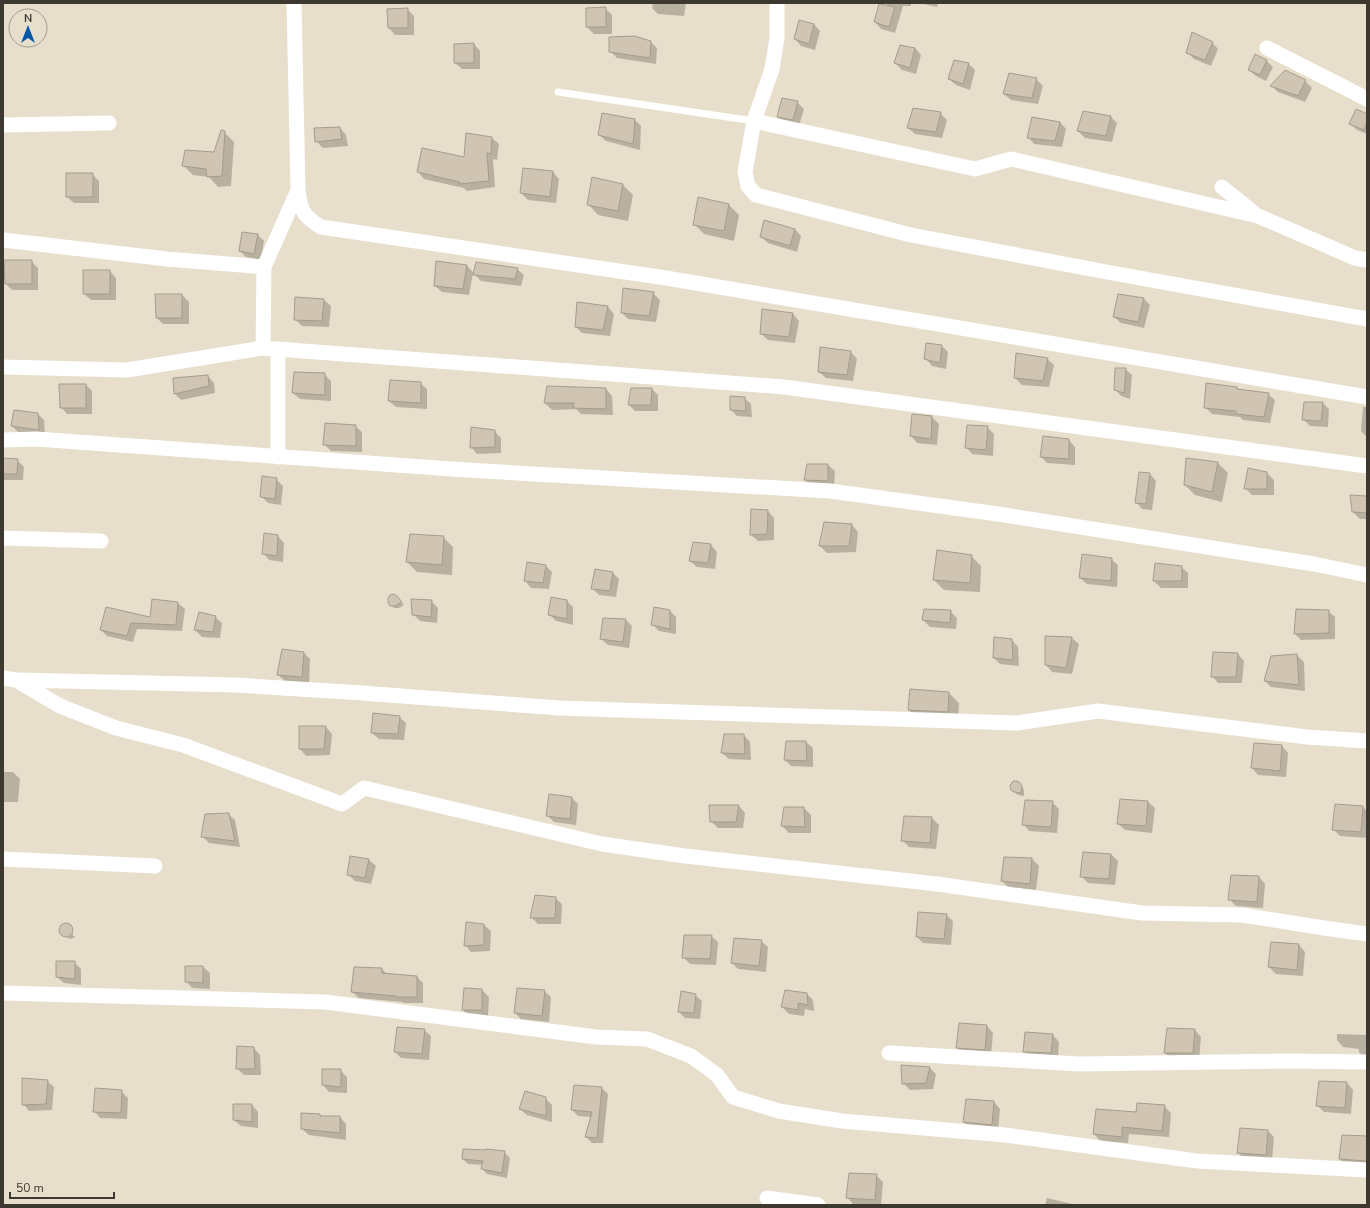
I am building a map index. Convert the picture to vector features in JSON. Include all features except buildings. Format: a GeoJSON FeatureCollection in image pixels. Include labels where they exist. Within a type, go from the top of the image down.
{"type":"FeatureCollection","features":[{"type":"Feature","properties":{"kind":"street"},"geometry":{"type":"LineString","coordinates":[[294,3],[299,203],[308,219],[321,227],[666,278],[1367,397]]}},
{"type":"Feature","properties":{"kind":"street"},"geometry":{"type":"LineString","coordinates":[[777,3],[777,38],[772,69],[754,121],[746,172],[748,186],[756,195],[911,235],[1367,319]]}},
{"type":"Feature","properties":{"kind":"street"},"geometry":{"type":"LineString","coordinates":[[1267,48],[1367,99]]}},
{"type":"Feature","properties":{"kind":"street"},"geometry":{"type":"LineString","coordinates":[[754,121],[975,169],[1011,159],[1258,216],[1355,258],[1367,260]]}},
{"type":"Feature","properties":{"kind":"street"},"geometry":{"type":"LineString","coordinates":[[3,125],[110,123]]}},
{"type":"Feature","properties":{"kind":"street"},"geometry":{"type":"LineString","coordinates":[[1222,187],[1258,216]]}},
{"type":"Feature","properties":{"kind":"street"},"geometry":{"type":"LineString","coordinates":[[263,348],[264,266],[298,189]]}},
{"type":"Feature","properties":{"kind":"street"},"geometry":{"type":"LineString","coordinates":[[3,240],[167,259],[264,266]]}},
{"type":"Feature","properties":{"kind":"street"},"geometry":{"type":"LineString","coordinates":[[3,367],[127,370],[263,348],[784,387],[1367,466]]}},
{"type":"Feature","properties":{"kind":"street"},"geometry":{"type":"LineString","coordinates":[[278,350],[278,457]]}},
{"type":"Feature","properties":{"kind":"street"},"geometry":{"type":"LineString","coordinates":[[3,440],[36,439],[278,457],[830,492],[998,514],[1314,564],[1367,575]]}},
{"type":"Feature","properties":{"kind":"street"},"geometry":{"type":"LineString","coordinates":[[3,538],[101,541]]}},
{"type":"Feature","properties":{"kind":"street"},"geometry":{"type":"LineString","coordinates":[[9,679],[236,685],[559,708],[1017,723],[1098,711],[1307,737],[1367,741]]}},
{"type":"Feature","properties":{"kind":"street"},"geometry":{"type":"LineString","coordinates":[[9,679],[60,706],[116,728],[183,745],[342,804],[364,788],[609,845],[685,856],[937,884],[1142,913],[1242,916],[1367,934]]}},
{"type":"Feature","properties":{"kind":"street"},"geometry":{"type":"LineString","coordinates":[[3,859],[154,866]]}},
{"type":"Feature","properties":{"kind":"street"},"geometry":{"type":"LineString","coordinates":[[3,993],[325,1002],[596,1037],[647,1039],[691,1056],[717,1075],[733,1097],[778,1111],[842,1121],[1005,1135],[1198,1161],[1367,1170]]}},
{"type":"Feature","properties":{"kind":"street"},"geometry":{"type":"LineString","coordinates":[[889,1053],[1079,1064],[1289,1061],[1367,1062]]}},
{"type":"Feature","properties":{"kind":"street"},"geometry":{"type":"LineString","coordinates":[[767,1198],[818,1205]]}},
{"type":"Feature","properties":{"kind":"lane"},"geometry":{"type":"LineString","coordinates":[[558,92],[754,121]]}}]}
